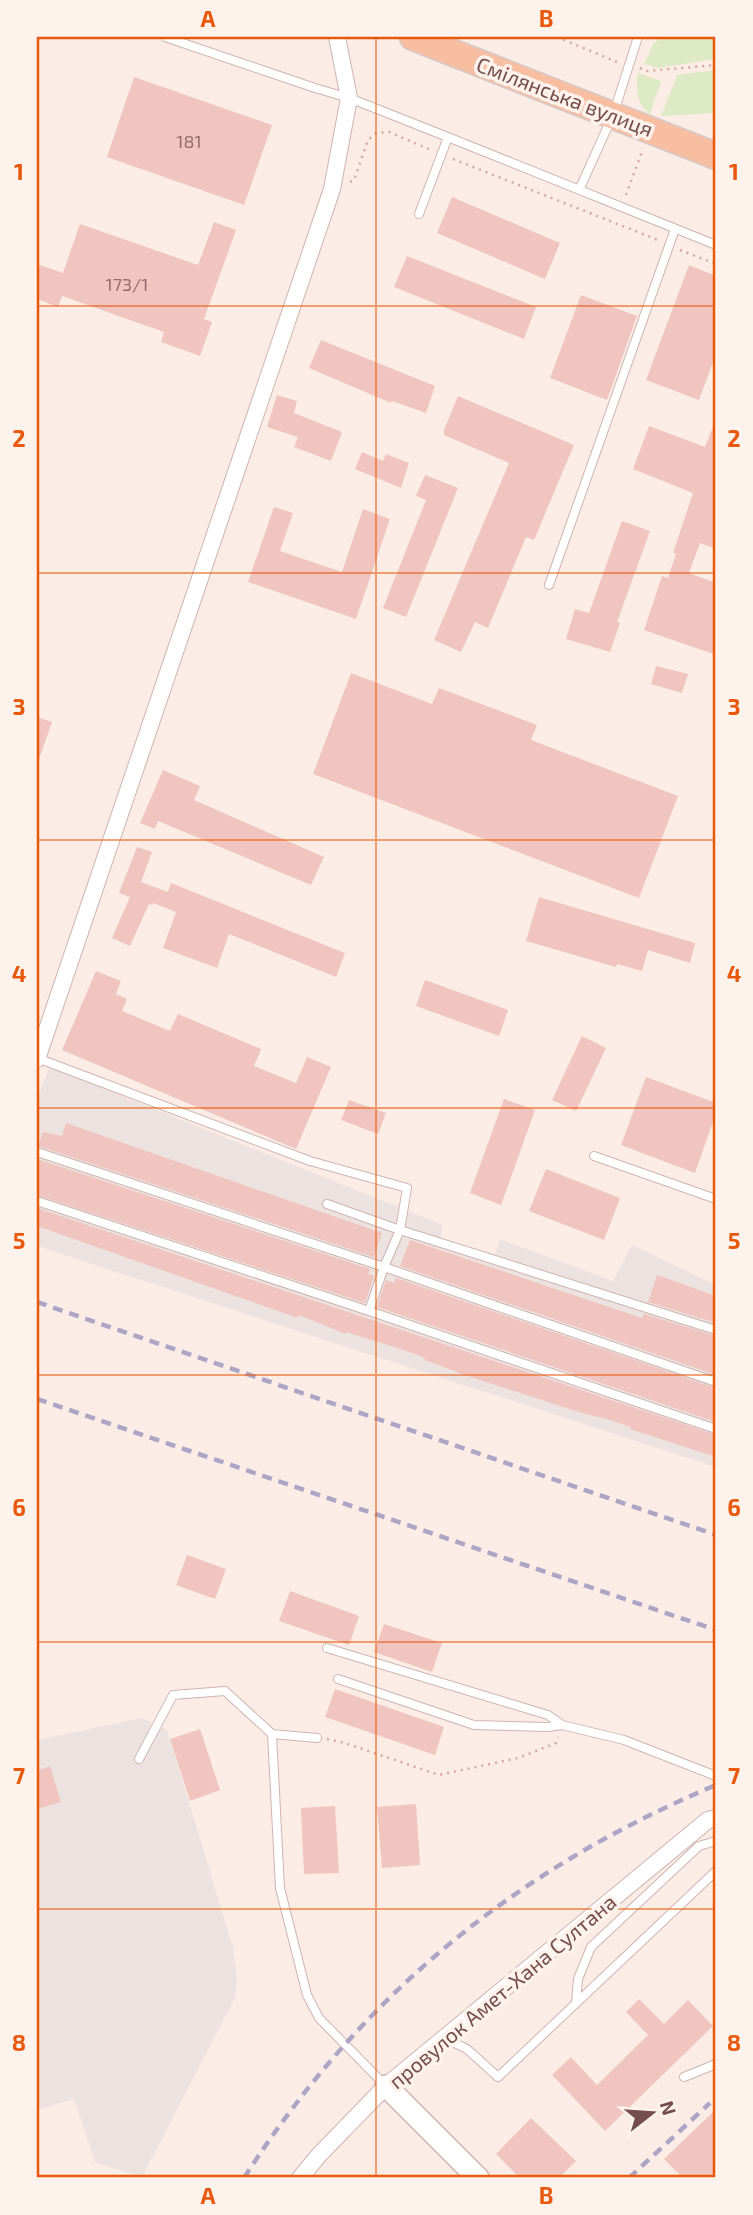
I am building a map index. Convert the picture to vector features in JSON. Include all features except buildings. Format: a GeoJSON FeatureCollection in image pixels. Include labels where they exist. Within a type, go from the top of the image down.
{"type":"FeatureCollection","features":[{"type":"Feature","properties":{"kind":"main road","name":"Смілянська вулиця"},"geometry":{"type":"LineString","coordinates":[[413,37],[716,156]]}},
{"type":"Feature","properties":{"kind":"street"},"geometry":{"type":"LineString","coordinates":[[37,1058],[332,189],[349,98],[337,37]]}},
{"type":"Feature","properties":{"kind":"street","name":"провулок Амет-Хана Султана"},"geometry":{"type":"LineString","coordinates":[[300,2178],[386,2086],[708,1820],[716,1818]]}},
{"type":"Feature","properties":{"kind":"street"},"geometry":{"type":"LineString","coordinates":[[386,2086],[478,2178]]}},
{"type":"Feature","properties":{"kind":"lane"},"geometry":{"type":"LineString","coordinates":[[165,37],[314,89],[349,98],[580,188],[716,245]]}},
{"type":"Feature","properties":{"kind":"lane"},"geometry":{"type":"LineString","coordinates":[[580,188],[613,115],[638,37]]}},
{"type":"Feature","properties":{"kind":"lane"},"geometry":{"type":"LineString","coordinates":[[419,214],[448,137]]}},
{"type":"Feature","properties":{"kind":"lane"},"geometry":{"type":"LineString","coordinates":[[549,585],[675,229]]}},
{"type":"Feature","properties":{"kind":"lane"},"geometry":{"type":"LineString","coordinates":[[37,1058],[310,1161],[407,1188],[400,1230],[369,1311]]}},
{"type":"Feature","properties":{"kind":"lane"},"geometry":{"type":"LineString","coordinates":[[37,1152],[384,1267],[716,1382]]}},
{"type":"Feature","properties":{"kind":"lane"},"geometry":{"type":"LineString","coordinates":[[594,1156],[716,1199]]}},
{"type":"Feature","properties":{"kind":"lane"},"geometry":{"type":"LineString","coordinates":[[37,1201],[716,1429]]}},
{"type":"Feature","properties":{"kind":"lane"},"geometry":{"type":"LineString","coordinates":[[327,1204],[400,1230],[716,1330]]}},
{"type":"Feature","properties":{"kind":"lane"},"geometry":{"type":"LineString","coordinates":[[327,1648],[548,1715],[562,1726]]}},
{"type":"Feature","properties":{"kind":"lane"},"geometry":{"type":"LineString","coordinates":[[338,1679],[474,1725],[562,1726],[624,1740],[716,1776]]}},
{"type":"Feature","properties":{"kind":"lane"},"geometry":{"type":"LineString","coordinates":[[139,1759],[173,1695],[225,1691],[272,1734],[317,1738]]}},
{"type":"Feature","properties":{"kind":"lane"},"geometry":{"type":"LineString","coordinates":[[272,1734],[280,1888],[307,1994],[319,2018],[386,2086]]}},
{"type":"Feature","properties":{"kind":"lane"},"geometry":{"type":"LineString","coordinates":[[576,2003],[578,1979],[591,1947],[699,1846],[716,1841]]}},
{"type":"Feature","properties":{"kind":"lane"},"geometry":{"type":"LineString","coordinates":[[444,2038],[467,2049],[498,2077],[716,1871]]}},
{"type":"Feature","properties":{"kind":"lane"},"geometry":{"type":"LineString","coordinates":[[684,2077],[716,2064]]}},
{"type":"Feature","properties":{"kind":"path"},"geometry":{"type":"LineString","coordinates":[[557,37],[647,71],[716,65]]}},
{"type":"Feature","properties":{"kind":"path"},"geometry":{"type":"LineString","coordinates":[[332,189],[354,180],[368,140],[376,133],[389,132],[716,264]]}},
{"type":"Feature","properties":{"kind":"path"},"geometry":{"type":"LineString","coordinates":[[620,207],[644,146]]}},
{"type":"Feature","properties":{"kind":"path"},"geometry":{"type":"LineString","coordinates":[[317,1738],[345,1742],[439,1775],[518,1758],[556,1743],[562,1726]]}},
{"type":"Feature","properties":{"kind":"shaded area"},"geometry":{"type":"Polygon","coordinates":[[[51,1064],[77,1078],[443,1225],[440,1239],[495,1254],[500,1239],[613,1281],[632,1245],[716,1285],[716,1467],[37,1246],[37,1099],[51,1064]]]}},
{"type":"Feature","properties":{"kind":"shaded area"},"geometry":{"type":"Polygon","coordinates":[[[142,1718],[167,1730],[233,1947],[237,1981],[235,1998],[142,2177],[95,2162],[74,2099],[37,2110],[37,1740],[142,1718]]]}},
{"type":"Feature","properties":{"kind":"green space"},"geometry":{"type":"Polygon","coordinates":[[[662,37],[716,37],[716,59],[657,68],[644,64],[653,44],[662,37]]]}},
{"type":"Feature","properties":{"kind":"green space"},"geometry":{"type":"Polygon","coordinates":[[[716,70],[716,113],[661,116],[677,75],[716,70]]]}},
{"type":"Feature","properties":{"kind":"green space"},"geometry":{"type":"Polygon","coordinates":[[[638,73],[661,81],[650,114],[638,95],[638,73]]]}},
{"type":"Feature","properties":{"kind":"railway"},"geometry":{"type":"LineString","coordinates":[[37,1302],[716,1535]]}},
{"type":"Feature","properties":{"kind":"railway"},"geometry":{"type":"LineString","coordinates":[[37,1399],[716,1630]]}},
{"type":"Feature","properties":{"kind":"railway"},"geometry":{"type":"LineString","coordinates":[[244,2178],[290,2112],[339,2051],[392,1995],[449,1944],[510,1898],[574,1856],[643,1818],[716,1785]]}},
{"type":"Feature","properties":{"kind":"railway"},"geometry":{"type":"LineString","coordinates":[[629,2178],[710,2103]]}}]}
